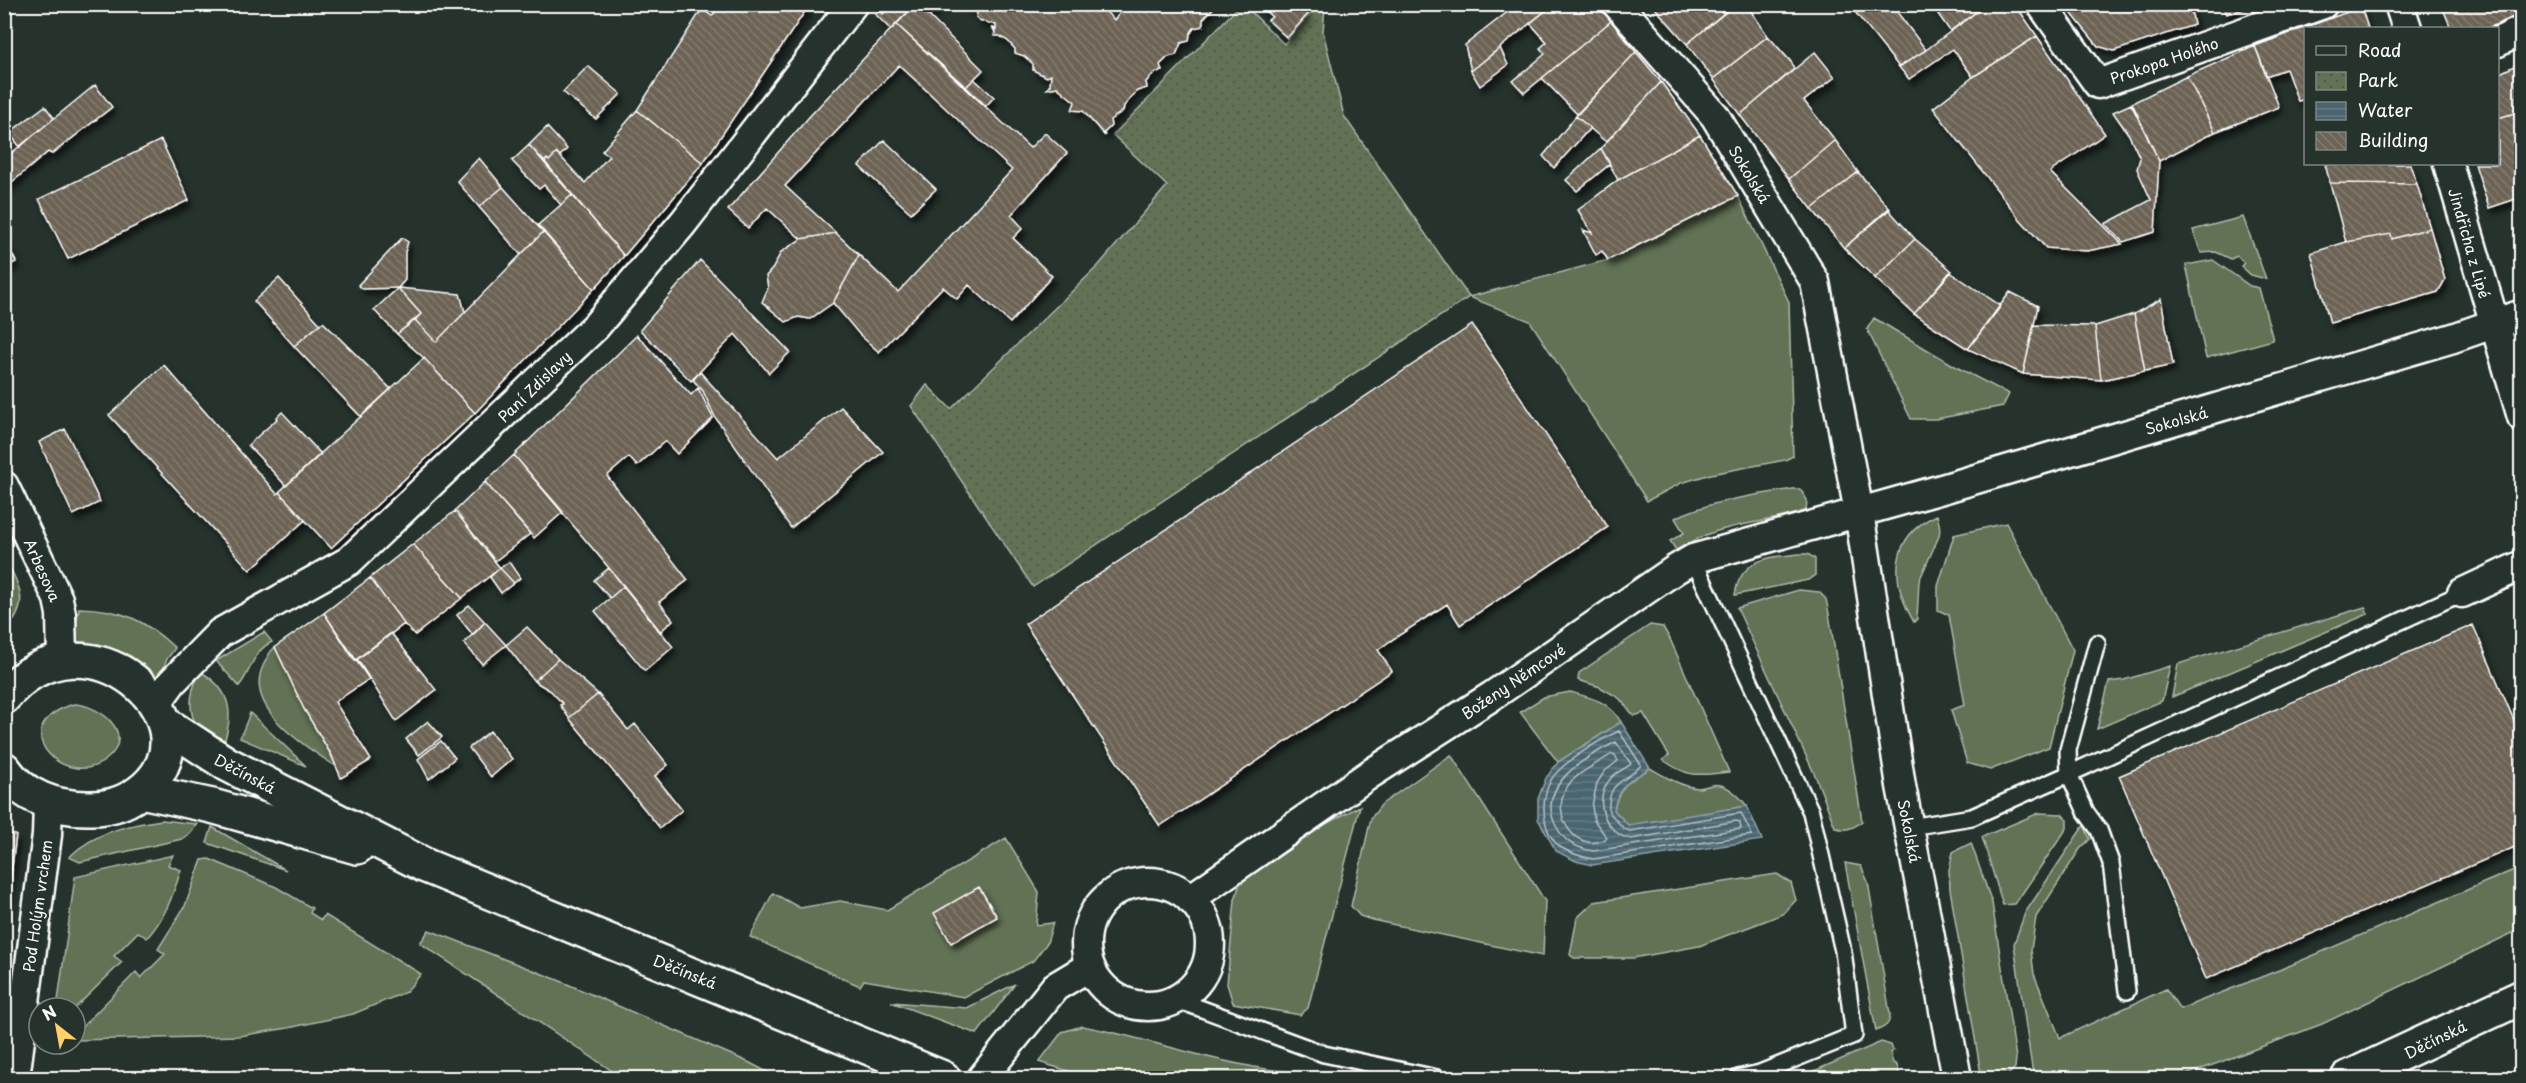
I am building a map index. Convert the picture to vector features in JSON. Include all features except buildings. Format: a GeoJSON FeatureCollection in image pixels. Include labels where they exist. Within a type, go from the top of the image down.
{"type":"FeatureCollection","features":[{"type":"Feature","properties":{"kind":"main road","name":"Děčínská"},"geometry":{"type":"LineString","coordinates":[[8,689],[34,670],[63,660],[89,661],[113,667],[145,690],[160,713],[227,764],[426,866],[943,1078]]}},
{"type":"Feature","properties":{"kind":"main road"},"geometry":{"type":"LineString","coordinates":[[4,769],[13,779],[48,804],[71,808],[94,808],[124,803],[151,782],[163,759],[166,735],[160,713]]}},
{"type":"Feature","properties":{"kind":"main road","name":"Děčínská"},"geometry":{"type":"LineString","coordinates":[[141,791],[212,806],[426,866]]}},
{"type":"Feature","properties":{"kind":"main road","name":"Děčínská"},"geometry":{"type":"LineString","coordinates":[[2348,1078],[2522,997]]}},
{"type":"Feature","properties":{"kind":"street","name":"Paní Zdislavy"},"geometry":{"type":"LineString","coordinates":[[160,713],[191,661],[220,633],[349,561],[595,327],[683,223],[853,4]]}},
{"type":"Feature","properties":{"kind":"street","name":"Sokolská"},"geometry":{"type":"LineString","coordinates":[[1617,4],[1715,116],[1815,282],[1859,512],[1901,786],[1957,1078]]}},
{"type":"Feature","properties":{"kind":"street","name":"Prokopa Holého"},"geometry":{"type":"LineString","coordinates":[[2041,4],[2098,84],[2323,4]]}},
{"type":"Feature","properties":{"kind":"street"},"geometry":{"type":"LineString","coordinates":[[2399,4],[2407,27]]}},
{"type":"Feature","properties":{"kind":"street"},"geometry":{"type":"LineString","coordinates":[[2499,42],[2522,30]]}},
{"type":"Feature","properties":{"kind":"street","name":"Jindřicha z Lipé"},"geometry":{"type":"LineString","coordinates":[[2448,165],[2522,417]]}},
{"type":"Feature","properties":{"kind":"street","name":"Sokolská"},"geometry":{"type":"LineString","coordinates":[[1859,512],[2441,341],[2522,314]]}},
{"type":"Feature","properties":{"kind":"street","name":"Arbesova"},"geometry":{"type":"LineString","coordinates":[[4,486],[57,599],[61,614],[63,660]]}},
{"type":"Feature","properties":{"kind":"street","name":"Boženy Němcové"},"geometry":{"type":"LineString","coordinates":[[1190,899],[1370,774],[1492,696],[1693,559],[1859,512]]}},
{"type":"Feature","properties":{"kind":"street"},"geometry":{"type":"LineString","coordinates":[[2462,593],[2522,565]]}},
{"type":"Feature","properties":{"kind":"street","name":"Pod Holým vrchem"},"geometry":{"type":"LineString","coordinates":[[15,1078],[47,835],[48,804]]}},
{"type":"Feature","properties":{"kind":"street"},"geometry":{"type":"LineString","coordinates":[[1149,881],[1169,885],[1190,899],[1201,911],[1209,930],[1210,950],[1204,970],[1192,988],[1175,999],[1156,1006],[1135,1005],[1116,997],[1100,984],[1090,966],[1085,946],[1088,926],[1097,908],[1111,893],[1129,884],[1149,881]]}},
{"type":"Feature","properties":{"kind":"street"},"geometry":{"type":"LineString","coordinates":[[982,1078],[1055,987],[1090,966]]}},
{"type":"Feature","properties":{"kind":"lane"},"geometry":{"type":"LineString","coordinates":[[1693,559],[1811,812],[1843,951],[1854,1035],[1760,1073],[1738,1078]]}},
{"type":"Feature","properties":{"kind":"lane"},"geometry":{"type":"LineString","coordinates":[[1910,827],[1972,817],[2462,593]]}},
{"type":"Feature","properties":{"kind":"lane"},"geometry":{"type":"LineString","coordinates":[[2097,643],[2068,750],[2069,774],[2086,812],[2099,830],[2111,863],[2127,991]]}},
{"type":"Feature","properties":{"kind":"lane"},"geometry":{"type":"LineString","coordinates":[[1175,999],[1324,1054],[1437,1078]]}},
{"type":"Feature","properties":{"kind":"green space"},"geometry":{"type":"Polygon","coordinates":[[[1241,4],[1284,44],[1312,12],[1304,5],[1325,5],[1323,32],[1344,116],[1469,297],[1033,587],[911,406],[927,385],[951,409],[1098,266],[1167,186],[1113,135],[1241,4]]]}},
{"type":"Feature","properties":{"kind":"green space"},"geometry":{"type":"Polygon","coordinates":[[[1738,196],[1789,302],[1793,456],[1785,460],[1711,474],[1681,483],[1647,501],[1530,321],[1469,297],[1608,260],[1738,196]]]}},
{"type":"Feature","properties":{"kind":"green space"},"geometry":{"type":"Polygon","coordinates":[[[2243,217],[2266,279],[2251,275],[2241,266],[2244,263],[2237,256],[2231,259],[2216,252],[2201,253],[2193,230],[2243,217]]]}},
{"type":"Feature","properties":{"kind":"green space"},"geometry":{"type":"Polygon","coordinates":[[[2213,260],[2250,286],[2259,288],[2273,340],[2206,358],[2186,265],[2213,260]]]}},
{"type":"Feature","properties":{"kind":"green space"},"geometry":{"type":"Polygon","coordinates":[[[1874,318],[1960,369],[2009,394],[2003,406],[1936,419],[1911,419],[1867,329],[1874,318]]]}},
{"type":"Feature","properties":{"kind":"green space"},"geometry":{"type":"Polygon","coordinates":[[[1800,489],[1807,500],[1806,511],[1714,532],[1676,550],[1670,541],[1684,533],[1675,518],[1689,512],[1733,499],[1800,489]]]}},
{"type":"Feature","properties":{"kind":"green space"},"geometry":{"type":"Polygon","coordinates":[[[1937,515],[1939,536],[1919,581],[1917,619],[1914,622],[1901,591],[1898,561],[1902,548],[1910,535],[1921,524],[1937,515]]]}},
{"type":"Feature","properties":{"kind":"green space"},"geometry":{"type":"Polygon","coordinates":[[[2006,523],[2073,650],[2049,747],[1990,770],[1967,763],[1951,710],[1965,705],[1949,615],[1938,610],[1938,586],[1954,535],[2006,523]]]}},
{"type":"Feature","properties":{"kind":"green space"},"geometry":{"type":"Polygon","coordinates":[[[1808,554],[1815,559],[1815,575],[1808,580],[1735,595],[1738,583],[1749,567],[1766,559],[1808,554]]]}},
{"type":"Feature","properties":{"kind":"green space"},"geometry":{"type":"Polygon","coordinates":[[[4,556],[18,586],[21,603],[13,621],[5,631],[4,556]]]}},
{"type":"Feature","properties":{"kind":"green space"},"geometry":{"type":"Polygon","coordinates":[[[1799,590],[1819,592],[1826,599],[1862,821],[1849,828],[1835,827],[1815,775],[1737,608],[1799,590]]]}},
{"type":"Feature","properties":{"kind":"green space"},"geometry":{"type":"Polygon","coordinates":[[[2365,607],[2368,614],[2172,697],[2178,664],[2365,607]]]}},
{"type":"Feature","properties":{"kind":"green space"},"geometry":{"type":"Polygon","coordinates":[[[79,608],[120,613],[142,623],[164,638],[175,648],[167,659],[160,677],[156,678],[131,656],[99,644],[73,642],[79,608]]]}},
{"type":"Feature","properties":{"kind":"green space"},"geometry":{"type":"Polygon","coordinates":[[[1650,625],[1663,627],[1670,639],[1729,772],[1688,773],[1663,760],[1669,755],[1643,713],[1634,716],[1619,698],[1600,687],[1578,680],[1579,673],[1650,625]]]}},
{"type":"Feature","properties":{"kind":"green space"},"geometry":{"type":"Polygon","coordinates":[[[264,632],[272,642],[256,656],[239,686],[216,661],[264,632]]]}},
{"type":"Feature","properties":{"kind":"green space"},"geometry":{"type":"Polygon","coordinates":[[[275,647],[304,709],[337,767],[295,738],[269,712],[262,697],[259,682],[263,666],[269,653],[275,647]]]}},
{"type":"Feature","properties":{"kind":"green space"},"geometry":{"type":"Polygon","coordinates":[[[2170,666],[2162,701],[2097,729],[2109,682],[2124,680],[2170,666]]]}},
{"type":"Feature","properties":{"kind":"green space"},"geometry":{"type":"Polygon","coordinates":[[[201,672],[219,687],[228,705],[228,725],[222,748],[201,731],[193,718],[191,698],[201,672]]]}},
{"type":"Feature","properties":{"kind":"green space"},"geometry":{"type":"Polygon","coordinates":[[[1570,692],[1605,705],[1621,722],[1558,762],[1520,712],[1544,697],[1570,692]]]}},
{"type":"Feature","properties":{"kind":"green space"},"geometry":{"type":"Polygon","coordinates":[[[74,704],[94,709],[104,715],[116,730],[118,739],[116,749],[108,758],[92,767],[75,768],[60,763],[48,753],[41,740],[42,727],[53,714],[74,704]]]}},
{"type":"Feature","properties":{"kind":"green space"},"geometry":{"type":"Polygon","coordinates":[[[250,713],[306,766],[240,738],[250,713]]]}},
{"type":"Feature","properties":{"kind":"green space"},"geometry":{"type":"Polygon","coordinates":[[[1451,755],[1545,901],[1543,956],[1372,920],[1360,916],[1351,906],[1371,818],[1382,804],[1451,755]]]}},
{"type":"Feature","properties":{"kind":"green space"},"geometry":{"type":"Polygon","coordinates":[[[1650,768],[1686,786],[1700,788],[1712,785],[1722,786],[1736,794],[1747,806],[1629,826],[1614,810],[1616,801],[1626,784],[1650,768]]]}},
{"type":"Feature","properties":{"kind":"green space"},"geometry":{"type":"Polygon","coordinates":[[[1360,806],[1308,1008],[1300,1015],[1233,1003],[1227,984],[1235,900],[1245,866],[1360,806]]]}},
{"type":"Feature","properties":{"kind":"green space"},"geometry":{"type":"Polygon","coordinates":[[[2039,813],[2062,814],[2067,820],[2067,828],[2015,904],[2003,905],[1982,837],[2039,813]]]}},
{"type":"Feature","properties":{"kind":"green space"},"geometry":{"type":"Polygon","coordinates":[[[162,820],[197,824],[190,834],[182,839],[80,862],[69,857],[90,841],[112,831],[162,820]]]}},
{"type":"Feature","properties":{"kind":"green space"},"geometry":{"type":"Polygon","coordinates":[[[2084,825],[2090,839],[2080,849],[2036,917],[2031,950],[2034,974],[2060,1038],[2166,989],[2180,1009],[2279,970],[2521,867],[2521,929],[2322,1024],[2178,1078],[2035,1078],[2014,944],[2025,913],[2084,825]]]}},
{"type":"Feature","properties":{"kind":"green space"},"geometry":{"type":"Polygon","coordinates":[[[212,827],[286,870],[207,843],[212,827]]]}},
{"type":"Feature","properties":{"kind":"green space"},"geometry":{"type":"Polygon","coordinates":[[[1006,838],[1039,892],[1036,925],[1053,923],[1047,943],[1033,961],[964,997],[864,980],[860,986],[750,937],[773,893],[800,908],[840,901],[887,910],[1006,838]]]}},
{"type":"Feature","properties":{"kind":"green space"},"geometry":{"type":"Polygon","coordinates":[[[1971,843],[1992,903],[2016,1058],[2015,1068],[2005,1078],[1983,1078],[1980,1068],[1950,889],[1949,870],[1953,852],[1971,843]]]}},
{"type":"Feature","properties":{"kind":"green space"},"geometry":{"type":"Polygon","coordinates":[[[173,855],[168,865],[181,870],[168,906],[147,938],[138,932],[114,956],[122,962],[87,996],[59,996],[75,877],[173,855]]]}},
{"type":"Feature","properties":{"kind":"green space"},"geometry":{"type":"Polygon","coordinates":[[[209,859],[276,887],[312,908],[310,913],[321,920],[325,915],[421,974],[406,992],[353,1014],[288,1028],[239,1036],[87,1040],[87,1022],[136,972],[141,978],[165,954],[158,949],[185,906],[202,860],[209,859]]]}},
{"type":"Feature","properties":{"kind":"green space"},"geometry":{"type":"Polygon","coordinates":[[[1845,863],[1861,866],[1868,882],[1890,1014],[1886,1025],[1876,1031],[1845,863]]]}},
{"type":"Feature","properties":{"kind":"green space"},"geometry":{"type":"Polygon","coordinates":[[[1777,874],[1791,883],[1796,900],[1783,914],[1699,946],[1633,958],[1574,958],[1570,955],[1577,918],[1594,902],[1777,874]]]}},
{"type":"Feature","properties":{"kind":"green space"},"geometry":{"type":"Polygon","coordinates":[[[429,930],[558,980],[748,1062],[779,1078],[623,1078],[420,943],[429,930]]]}},
{"type":"Feature","properties":{"kind":"green space"},"geometry":{"type":"Polygon","coordinates":[[[1015,984],[977,1034],[891,1002],[967,1008],[1015,984]]]}},
{"type":"Feature","properties":{"kind":"green space"},"geometry":{"type":"Polygon","coordinates":[[[1082,1026],[1228,1062],[1331,1078],[1091,1078],[1039,1062],[1062,1032],[1082,1026]]]}},
{"type":"Feature","properties":{"kind":"green space"},"geometry":{"type":"Polygon","coordinates":[[[1881,1042],[1891,1045],[1893,1050],[1890,1053],[1893,1063],[1897,1065],[1900,1078],[1798,1078],[1881,1042]]]}},
{"type":"Feature","properties":{"kind":"water"},"geometry":{"type":"Polygon","coordinates":[[[1621,722],[1650,768],[1626,784],[1618,794],[1614,810],[1628,825],[1747,806],[1762,840],[1592,865],[1576,861],[1556,851],[1538,819],[1538,799],[1546,778],[1558,762],[1621,722]]]}}]}
